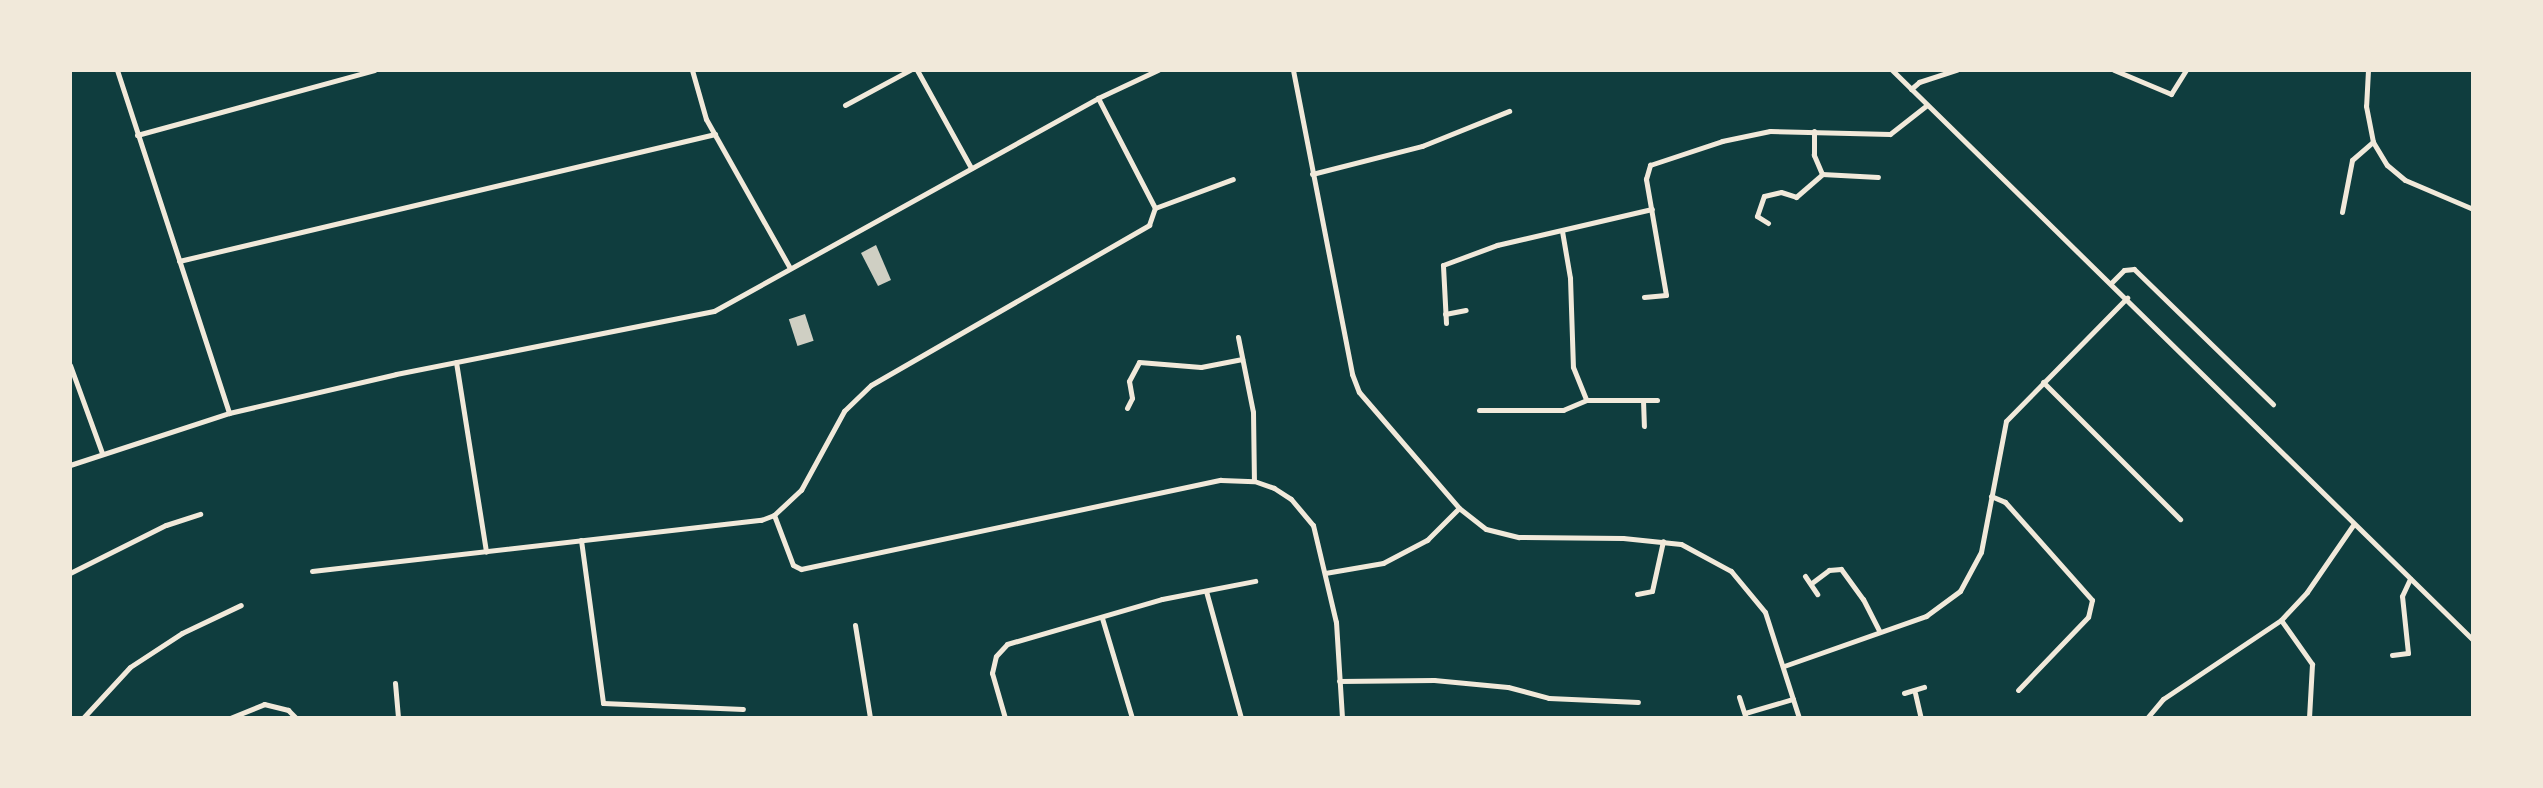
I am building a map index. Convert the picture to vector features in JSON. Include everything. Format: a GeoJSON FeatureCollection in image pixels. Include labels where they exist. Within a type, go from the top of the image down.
{"type":"FeatureCollection","features":[{"type":"Feature","properties":{"kind":"street"},"geometry":{"type":"LineString","coordinates":[[117,70],[229,413]]}},
{"type":"Feature","properties":{"kind":"street"},"geometry":{"type":"LineString","coordinates":[[137,135],[374,70]]}},
{"type":"Feature","properties":{"kind":"street"},"geometry":{"type":"LineString","coordinates":[[692,70],[715,134],[790,268]]}},
{"type":"Feature","properties":{"kind":"street"},"geometry":{"type":"LineString","coordinates":[[845,106],[910,70]]}},
{"type":"Feature","properties":{"kind":"street"},"geometry":{"type":"LineString","coordinates":[[917,70],[971,168]]}},
{"type":"Feature","properties":{"kind":"street"},"geometry":{"type":"LineString","coordinates":[[70,465],[229,413],[456,362],[700,315],[1098,98],[1158,70]]}},
{"type":"Feature","properties":{"kind":"street"},"geometry":{"type":"LineString","coordinates":[[1293,70],[1312,174],[1359,392],[1459,508],[1486,529],[1519,537],[1663,541],[1706,554],[1744,583],[1765,612],[1799,718]]}},
{"type":"Feature","properties":{"kind":"street"},"geometry":{"type":"LineString","coordinates":[[1892,70],[2473,640]]}},
{"type":"Feature","properties":{"kind":"street"},"geometry":{"type":"LineString","coordinates":[[1912,89],[1919,82],[1956,70]]}},
{"type":"Feature","properties":{"kind":"street"},"geometry":{"type":"LineString","coordinates":[[2114,70],[2171,94],[2186,70]]}},
{"type":"Feature","properties":{"kind":"street"},"geometry":{"type":"LineString","coordinates":[[2368,70],[2366,106],[2373,142],[2387,164],[2405,180],[2473,209]]}},
{"type":"Feature","properties":{"kind":"street"},"geometry":{"type":"LineString","coordinates":[[312,571],[761,520],[774,515],[801,491],[844,411],[871,385],[1149,225],[1155,208],[1098,98]]}},
{"type":"Feature","properties":{"kind":"street"},"geometry":{"type":"LineString","coordinates":[[1644,297],[1666,295],[1646,178],[1650,165],[1722,141],[1770,131],[1890,134],[1927,105]]}},
{"type":"Feature","properties":{"kind":"street"},"geometry":{"type":"LineString","coordinates":[[1312,174],[1422,146],[1509,111]]}},
{"type":"Feature","properties":{"kind":"street"},"geometry":{"type":"LineString","coordinates":[[1814,131],[1814,155],[1822,174]]}},
{"type":"Feature","properties":{"kind":"street"},"geometry":{"type":"LineString","coordinates":[[179,261],[715,134]]}},
{"type":"Feature","properties":{"kind":"street"},"geometry":{"type":"LineString","coordinates":[[2342,212],[2352,160],[2373,142]]}},
{"type":"Feature","properties":{"kind":"street"},"geometry":{"type":"LineString","coordinates":[[1768,223],[1757,216],[1764,196],[1770,191],[1796,197],[1822,174],[1878,177]]}},
{"type":"Feature","properties":{"kind":"street"},"geometry":{"type":"LineString","coordinates":[[1155,208],[1233,179]]}},
{"type":"Feature","properties":{"kind":"street"},"geometry":{"type":"LineString","coordinates":[[1446,323],[1443,265],[1497,245],[1652,209]]}},
{"type":"Feature","properties":{"kind":"street"},"geometry":{"type":"LineString","coordinates":[[1562,231],[1570,278],[1573,367],[1586,400]]}},
{"type":"Feature","properties":{"kind":"street"},"geometry":{"type":"LineString","coordinates":[[2111,283],[2124,270],[2134,269],[2273,404]]}},
{"type":"Feature","properties":{"kind":"street"},"geometry":{"type":"LineString","coordinates":[[1784,666],[1926,616],[1960,591],[1981,552],[2007,421],[2127,298]]}},
{"type":"Feature","properties":{"kind":"street"},"geometry":{"type":"LineString","coordinates":[[1445,314],[1466,310]]}},
{"type":"Feature","properties":{"kind":"street"},"geometry":{"type":"LineString","coordinates":[[1238,337],[1253,412],[1254,481]]}},
{"type":"Feature","properties":{"kind":"street"},"geometry":{"type":"LineString","coordinates":[[1127,408],[1132,398],[1129,381],[1139,362],[1201,367],[1242,359]]}},
{"type":"Feature","properties":{"kind":"street"},"geometry":{"type":"LineString","coordinates":[[456,362],[486,552]]}},
{"type":"Feature","properties":{"kind":"street"},"geometry":{"type":"LineString","coordinates":[[70,365],[102,453]]}},
{"type":"Feature","properties":{"kind":"street"},"geometry":{"type":"LineString","coordinates":[[2043,382],[2179,519]]}},
{"type":"Feature","properties":{"kind":"street"},"geometry":{"type":"LineString","coordinates":[[1479,410],[1563,410],[1586,400],[1657,400]]}},
{"type":"Feature","properties":{"kind":"street"},"geometry":{"type":"LineString","coordinates":[[1643,400],[1644,426]]}},
{"type":"Feature","properties":{"kind":"street"},"geometry":{"type":"LineString","coordinates":[[774,515],[793,565],[802,569],[1221,480],[1254,481],[1274,488],[1304,512],[1312,525],[1336,622],[1342,718]]}},
{"type":"Feature","properties":{"kind":"street"},"geometry":{"type":"LineString","coordinates":[[1991,496],[2005,502],[2092,600],[2088,617],[2018,690]]}},
{"type":"Feature","properties":{"kind":"street"},"geometry":{"type":"LineString","coordinates":[[1325,573],[1383,563],[1427,540],[1459,508]]}},
{"type":"Feature","properties":{"kind":"street"},"geometry":{"type":"LineString","coordinates":[[70,573],[166,525],[200,514]]}},
{"type":"Feature","properties":{"kind":"street"},"geometry":{"type":"LineString","coordinates":[[2147,718],[2163,699],[2281,620],[2307,592],[2353,524]]}},
{"type":"Feature","properties":{"kind":"street"},"geometry":{"type":"LineString","coordinates":[[582,540],[603,703],[743,709]]}},
{"type":"Feature","properties":{"kind":"street"},"geometry":{"type":"LineString","coordinates":[[1637,594],[1652,591],[1663,541]]}},
{"type":"Feature","properties":{"kind":"street"},"geometry":{"type":"LineString","coordinates":[[1813,582],[1829,570],[1841,569],[1863,599],[1879,631]]}},
{"type":"Feature","properties":{"kind":"street"},"geometry":{"type":"LineString","coordinates":[[1805,576],[1813,582],[1817,594]]}},
{"type":"Feature","properties":{"kind":"street"},"geometry":{"type":"LineString","coordinates":[[2392,655],[2408,653],[2402,596],[2410,579]]}},
{"type":"Feature","properties":{"kind":"street"},"geometry":{"type":"LineString","coordinates":[[1004,718],[992,673],[996,656],[1007,644],[1255,580]]}},
{"type":"Feature","properties":{"kind":"street"},"geometry":{"type":"LineString","coordinates":[[1206,591],[1241,718]]}},
{"type":"Feature","properties":{"kind":"street"},"geometry":{"type":"LineString","coordinates":[[83,718],[130,667],[182,633],[241,605]]}},
{"type":"Feature","properties":{"kind":"street"},"geometry":{"type":"LineString","coordinates":[[1102,618],[1132,718]]}},
{"type":"Feature","properties":{"kind":"street"},"geometry":{"type":"LineString","coordinates":[[2281,620],[2312,664],[2309,718]]}},
{"type":"Feature","properties":{"kind":"street"},"geometry":{"type":"LineString","coordinates":[[855,625],[870,718]]}},
{"type":"Feature","properties":{"kind":"street"},"geometry":{"type":"LineString","coordinates":[[1339,681],[1434,680],[1507,687],[1549,698],[1637,702]]}},
{"type":"Feature","properties":{"kind":"street"},"geometry":{"type":"LineString","coordinates":[[395,683],[398,718]]}},
{"type":"Feature","properties":{"kind":"street"},"geometry":{"type":"LineString","coordinates":[[1904,693],[1915,693],[1924,687]]}},
{"type":"Feature","properties":{"kind":"street"},"geometry":{"type":"LineString","coordinates":[[1915,693],[1921,718]]}},
{"type":"Feature","properties":{"kind":"street"},"geometry":{"type":"LineString","coordinates":[[1739,697],[1745,716],[1793,699]]}},
{"type":"Feature","properties":{"kind":"street"},"geometry":{"type":"LineString","coordinates":[[230,718],[264,704],[288,710],[296,718]]}},
{"type":"Feature","properties":{"kind":"building"},"geometry":{"type":"Polygon","coordinates":[[[876,245],[891,280],[878,286],[861,253],[876,245]]]}},
{"type":"Feature","properties":{"kind":"building"},"geometry":{"type":"Polygon","coordinates":[[[805,314],[814,341],[797,346],[789,319],[805,314]]]}}]}
